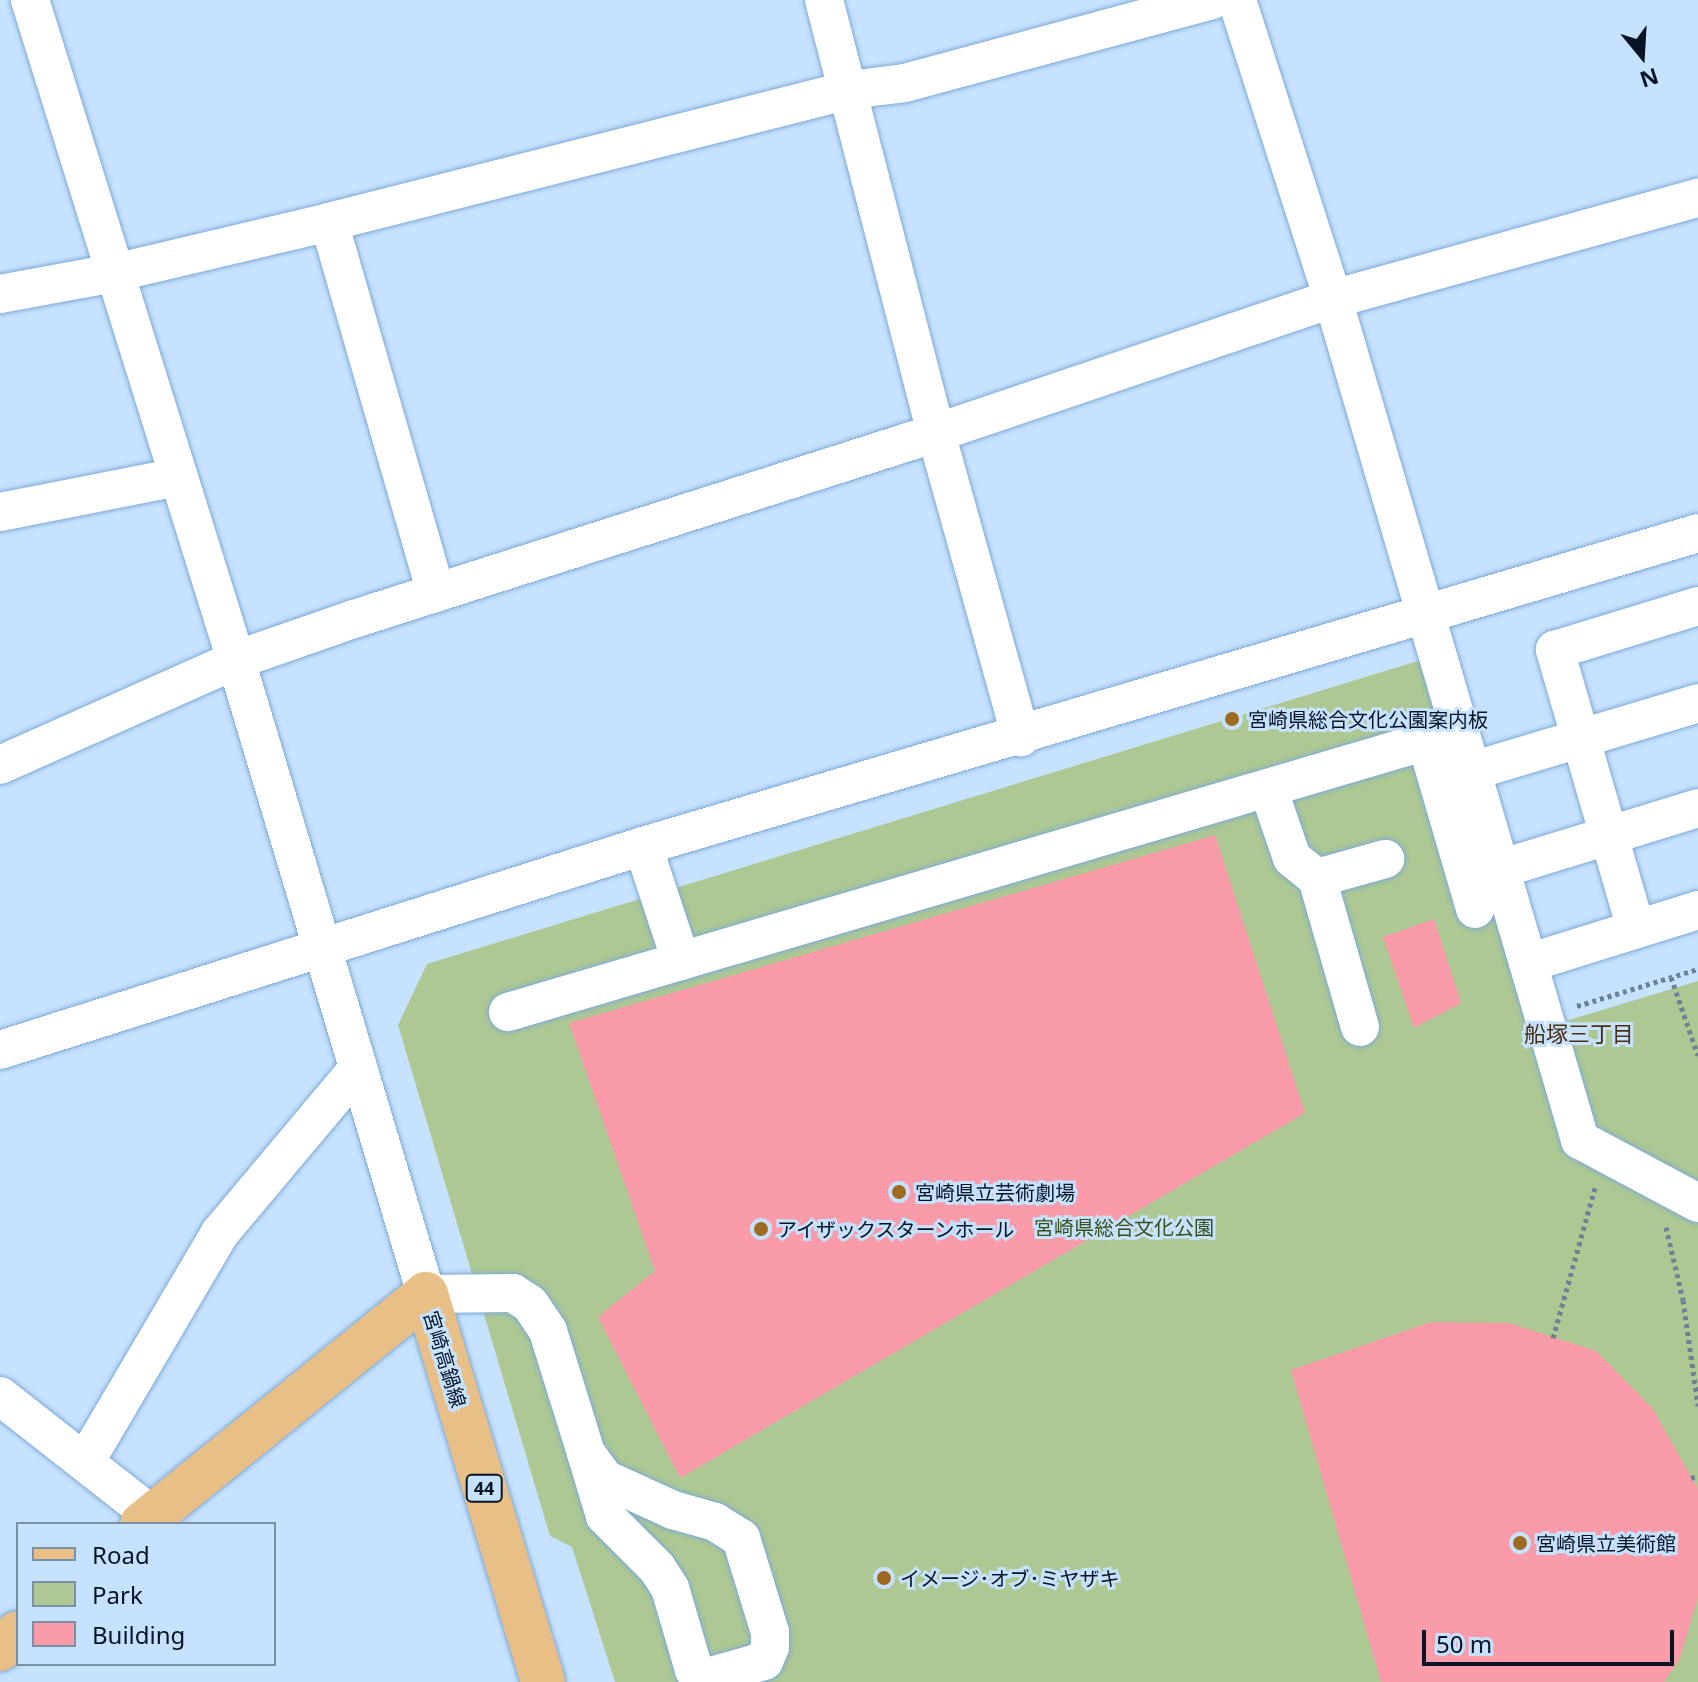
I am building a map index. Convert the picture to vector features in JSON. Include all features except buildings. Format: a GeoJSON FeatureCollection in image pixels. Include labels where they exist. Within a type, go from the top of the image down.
{"type":"FeatureCollection","features":[{"type":"Feature","properties":{"kind":"main road","name":"宮崎高鍋線"},"geometry":{"type":"LineString","coordinates":[[147,1519],[426,1294],[543,1682]]}},
{"type":"Feature","properties":{"kind":"main road"},"geometry":{"type":"LineString","coordinates":[[0,1649],[16,1635]]}},
{"type":"Feature","properties":{"kind":"street"},"geometry":{"type":"LineString","coordinates":[[30,0],[236,660],[356,1071],[426,1294],[513,1293],[530,1304],[548,1331],[605,1516],[657,1568],[670,1588],[694,1670],[708,1677],[764,1661],[770,1647],[770,1632],[741,1538],[715,1522],[673,1510],[619,1488],[605,1479],[586,1453]]}},
{"type":"Feature","properties":{"kind":"street"},"geometry":{"type":"LineString","coordinates":[[824,0],[936,433],[1021,737]]}},
{"type":"Feature","properties":{"kind":"street"},"geometry":{"type":"LineString","coordinates":[[0,294],[114,273],[329,222],[849,90],[905,83],[1212,0]]}},
{"type":"Feature","properties":{"kind":"street"},"geometry":{"type":"LineString","coordinates":[[1237,0],[1333,299],[1427,615],[1443,736],[1475,909]]}},
{"type":"Feature","properties":{"kind":"street"},"geometry":{"type":"LineString","coordinates":[[0,765],[236,660],[436,593],[936,433],[1333,299],[1698,198]]}},
{"type":"Feature","properties":{"kind":"street"},"geometry":{"type":"LineString","coordinates":[[329,222],[436,593]]}},
{"type":"Feature","properties":{"kind":"street"},"geometry":{"type":"LineString","coordinates":[[0,512],[179,477]]}},
{"type":"Feature","properties":{"kind":"street"},"geometry":{"type":"LineString","coordinates":[[0,1050],[643,846],[1021,737],[1698,533]]}},
{"type":"Feature","properties":{"kind":"street"},"geometry":{"type":"LineString","coordinates":[[1636,929],[1555,650],[1698,606]]}},
{"type":"Feature","properties":{"kind":"street"},"geometry":{"type":"LineString","coordinates":[[1472,771],[1698,703]]}},
{"type":"Feature","properties":{"kind":"street"},"geometry":{"type":"LineString","coordinates":[[1443,736],[1472,771],[1580,1140],[1653,1180],[1696,1197]]}},
{"type":"Feature","properties":{"kind":"street"},"geometry":{"type":"LineString","coordinates":[[508,1012],[1443,736]]}},
{"type":"Feature","properties":{"kind":"street"},"geometry":{"type":"LineString","coordinates":[[1268,788],[1292,858],[1317,878],[1360,1027]]}},
{"type":"Feature","properties":{"kind":"street"},"geometry":{"type":"LineString","coordinates":[[1500,869],[1698,808]]}},
{"type":"Feature","properties":{"kind":"street"},"geometry":{"type":"LineString","coordinates":[[643,846],[681,961]]}},
{"type":"Feature","properties":{"kind":"street"},"geometry":{"type":"LineString","coordinates":[[1317,878],[1385,859]]}},
{"type":"Feature","properties":{"kind":"street"},"geometry":{"type":"LineString","coordinates":[[1528,963],[1698,910]]}},
{"type":"Feature","properties":{"kind":"street"},"geometry":{"type":"LineString","coordinates":[[85,1462],[220,1233],[356,1071]]}},
{"type":"Feature","properties":{"kind":"street"},"geometry":{"type":"LineString","coordinates":[[0,1396],[85,1462],[147,1519]]}},
{"type":"Feature","properties":{"kind":"path"},"geometry":{"type":"LineString","coordinates":[[1543,1017],[1698,969]]}},
{"type":"Feature","properties":{"kind":"path"},"geometry":{"type":"LineString","coordinates":[[1671,977],[1698,1056]]}},
{"type":"Feature","properties":{"kind":"path"},"geometry":{"type":"LineString","coordinates":[[1553,1338],[1605,1153]]}},
{"type":"Feature","properties":{"kind":"path"},"geometry":{"type":"LineString","coordinates":[[1653,1180],[1683,1300],[1698,1406]]}},
{"type":"Feature","properties":{"kind":"green space","name":"宮崎県総合文化公園"},"geometry":{"type":"Polygon","coordinates":[[[1421,660],[1536,1030],[1698,981],[1698,1682],[615,1682],[572,1547],[550,1536],[398,1025],[427,964],[1421,660]]]}},
{"type":"Feature","properties":{"kind":"place","name":"宮崎県総合文化公園案内板"},"geometry":{"type":"Point","coordinates":[1232,719]}},
{"type":"Feature","properties":{"kind":"place","name":"宮崎県立芸術劇場"},"geometry":{"type":"Point","coordinates":[899,1192]}},
{"type":"Feature","properties":{"kind":"place","name":"アイザックスターンホール"},"geometry":{"type":"Point","coordinates":[761,1229]}},
{"type":"Feature","properties":{"kind":"place","name":"宮崎県立美術館"},"geometry":{"type":"Point","coordinates":[1520,1543]}},
{"type":"Feature","properties":{"kind":"place","name":"イメージ･オブ･ミヤザキ"},"geometry":{"type":"Point","coordinates":[884,1578]}},
{"type":"Feature","properties":{"kind":"district","name":"船塚三丁目"},"geometry":{"type":"Point","coordinates":[1579,1034]}}]}
